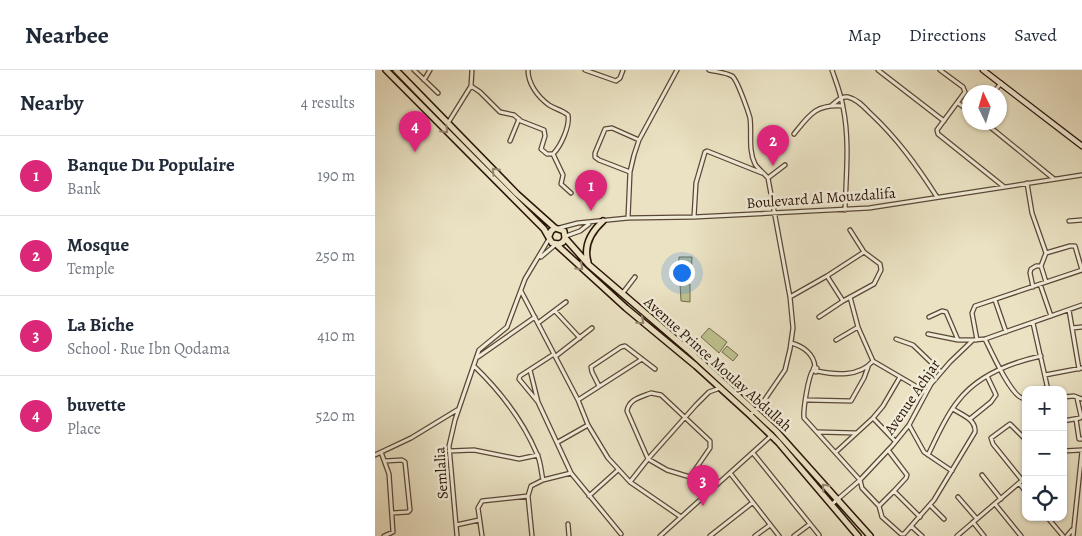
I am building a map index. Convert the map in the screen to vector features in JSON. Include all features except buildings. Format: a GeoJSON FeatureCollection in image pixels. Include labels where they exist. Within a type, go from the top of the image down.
{"type":"FeatureCollection","features":[{"type":"Feature","properties":{"kind":"main road"},"geometry":{"type":"LineString","coordinates":[[386,70],[543,229],[556,245],[563,242],[565,237],[563,231],[517,194],[396,70]]}},
{"type":"Feature","properties":{"kind":"main road"},"geometry":{"type":"LineString","coordinates":[[589,265],[587,243],[594,230],[603,221]]}},
{"type":"Feature","properties":{"kind":"main road"},"geometry":{"type":"LineString","coordinates":[[549,238],[551,231],[557,228]]}},
{"type":"Feature","properties":{"kind":"main road","name":"Avenue Prince Moulay Abdullah"},"geometry":{"type":"LineString","coordinates":[[565,237],[589,265],[689,350],[752,413],[858,536]]}},
{"type":"Feature","properties":{"kind":"main road","name":"Avenue Prince Moulay Abdullah"},"geometry":{"type":"LineString","coordinates":[[556,245],[720,388],[776,431],[870,536]]}},
{"type":"Feature","properties":{"kind":"street"},"geometry":{"type":"LineString","coordinates":[[414,70],[438,93]]}},
{"type":"Feature","properties":{"kind":"street"},"geometry":{"type":"LineString","coordinates":[[424,80],[430,70]]}},
{"type":"Feature","properties":{"kind":"street"},"geometry":{"type":"LineString","coordinates":[[448,123],[471,86],[472,70]]}},
{"type":"Feature","properties":{"kind":"street"},"geometry":{"type":"LineString","coordinates":[[471,86],[480,92],[500,112],[512,114],[544,130],[545,136],[541,149],[547,154],[553,154],[559,147],[569,123],[568,115],[552,107],[542,98],[531,84],[528,70]]}},
{"type":"Feature","properties":{"kind":"street"},"geometry":{"type":"LineString","coordinates":[[585,70],[616,81],[620,78],[623,70]]}},
{"type":"Feature","properties":{"kind":"street"},"geometry":{"type":"LineString","coordinates":[[628,218],[630,172],[639,140],[677,70]]}},
{"type":"Feature","properties":{"kind":"street"},"geometry":{"type":"LineString","coordinates":[[709,70],[732,76],[737,82],[750,119],[753,159],[756,166],[767,176],[790,297],[793,328],[785,370],[776,386],[752,413]]}},
{"type":"Feature","properties":{"kind":"street"},"geometry":{"type":"LineString","coordinates":[[832,70],[843,106],[847,144],[845,210]]}},
{"type":"Feature","properties":{"kind":"street"},"geometry":{"type":"LineString","coordinates":[[878,70],[944,121]]}},
{"type":"Feature","properties":{"kind":"street"},"geometry":{"type":"LineString","coordinates":[[940,70],[963,87],[965,92],[937,131],[937,134],[1003,187]]}},
{"type":"Feature","properties":{"kind":"street"},"geometry":{"type":"LineString","coordinates":[[983,70],[1082,146]]}},
{"type":"Feature","properties":{"kind":"street"},"geometry":{"type":"LineString","coordinates":[[794,134],[813,112],[832,105],[841,98],[853,99],[889,131],[907,152],[937,197]]}},
{"type":"Feature","properties":{"kind":"street"},"geometry":{"type":"LineString","coordinates":[[958,103],[962,106]]}},
{"type":"Feature","properties":{"kind":"street"},"geometry":{"type":"LineString","coordinates":[[832,105],[843,106]]}},
{"type":"Feature","properties":{"kind":"street"},"geometry":{"type":"LineString","coordinates":[[510,141],[519,119]]}},
{"type":"Feature","properties":{"kind":"street"},"geometry":{"type":"LineString","coordinates":[[630,172],[599,160],[595,157],[595,153],[607,127],[639,140]]}},
{"type":"Feature","properties":{"kind":"street"},"geometry":{"type":"LineString","coordinates":[[995,130],[1054,179]]}},
{"type":"Feature","properties":{"kind":"street"},"geometry":{"type":"LineString","coordinates":[[694,217],[696,183],[705,152],[740,163],[767,176]]}},
{"type":"Feature","properties":{"kind":"street"},"geometry":{"type":"LineString","coordinates":[[553,154],[563,175],[561,184],[571,193]]}},
{"type":"Feature","properties":{"kind":"street"},"geometry":{"type":"LineString","coordinates":[[767,176],[785,165]]}},
{"type":"Feature","properties":{"kind":"street","name":"Boulevard Al Mouzdalifa"},"geometry":{"type":"LineString","coordinates":[[557,228],[571,224],[628,218],[845,210],[905,204],[937,197],[1082,175]]}},
{"type":"Feature","properties":{"kind":"street"},"geometry":{"type":"LineString","coordinates":[[1027,183],[1032,213],[1046,253],[1041,266],[1046,282]]}},
{"type":"Feature","properties":{"kind":"street"},"geometry":{"type":"LineString","coordinates":[[1069,221],[1081,221]]}},
{"type":"Feature","properties":{"kind":"street","name":"Boulevard Al Mouzdalifa"},"geometry":{"type":"LineString","coordinates":[[565,237],[580,231],[590,223]]}},
{"type":"Feature","properties":{"kind":"street"},"geometry":{"type":"LineString","coordinates":[[819,317],[874,284],[881,270],[880,264],[864,252],[850,230]]}},
{"type":"Feature","properties":{"kind":"street"},"geometry":{"type":"LineString","coordinates":[[477,357],[479,350],[507,327],[525,279],[549,238]]}},
{"type":"Feature","properties":{"kind":"street"},"geometry":{"type":"LineString","coordinates":[[538,259],[556,245]]}},
{"type":"Feature","properties":{"kind":"street"},"geometry":{"type":"LineString","coordinates":[[975,340],[972,312],[975,306],[1082,270],[1075,246],[1046,253]]}},
{"type":"Feature","properties":{"kind":"street"},"geometry":{"type":"LineString","coordinates":[[790,297],[864,252]]}},
{"type":"Feature","properties":{"kind":"street"},"geometry":{"type":"LineString","coordinates":[[1033,286],[1031,269],[1041,266]]}},
{"type":"Feature","properties":{"kind":"street"},"geometry":{"type":"LineString","coordinates":[[827,276],[843,301]]}},
{"type":"Feature","properties":{"kind":"street"},"geometry":{"type":"LineString","coordinates":[[621,294],[635,277]]}},
{"type":"Feature","properties":{"kind":"street"},"geometry":{"type":"LineString","coordinates":[[1040,284],[1051,316]]}},
{"type":"Feature","properties":{"kind":"street"},"geometry":{"type":"LineString","coordinates":[[521,291],[578,400],[588,425],[609,458],[630,482],[681,517]]}},
{"type":"Feature","properties":{"kind":"street"},"geometry":{"type":"LineString","coordinates":[[850,297],[858,327],[873,362],[926,392]]}},
{"type":"Feature","properties":{"kind":"street"},"geometry":{"type":"LineString","coordinates":[[995,300],[1006,332]]}},
{"type":"Feature","properties":{"kind":"street"},"geometry":{"type":"LineString","coordinates":[[538,323],[566,302]]}},
{"type":"Feature","properties":{"kind":"street"},"geometry":{"type":"LineString","coordinates":[[928,334],[958,340],[985,339],[1082,305]]}},
{"type":"Feature","properties":{"kind":"street"},"geometry":{"type":"LineString","coordinates":[[1045,375],[1081,368],[1069,310]]}},
{"type":"Feature","properties":{"kind":"street"},"geometry":{"type":"LineString","coordinates":[[555,311],[581,338]]}},
{"type":"Feature","properties":{"kind":"street"},"geometry":{"type":"LineString","coordinates":[[929,317],[943,311],[946,312],[958,340]]}},
{"type":"Feature","properties":{"kind":"street"},"geometry":{"type":"LineString","coordinates":[[477,357],[535,317]]}},
{"type":"Feature","properties":{"kind":"street"},"geometry":{"type":"LineString","coordinates":[[1033,323],[1047,386]]}},
{"type":"Feature","properties":{"kind":"street"},"geometry":{"type":"LineString","coordinates":[[836,340],[858,327]]}},
{"type":"Feature","properties":{"kind":"street"},"geometry":{"type":"LineString","coordinates":[[1072,328],[1082,327]]}},
{"type":"Feature","properties":{"kind":"street"},"geometry":{"type":"LineString","coordinates":[[538,402],[519,379],[520,376],[581,338],[593,328]]}},
{"type":"Feature","properties":{"kind":"street"},"geometry":{"type":"LineString","coordinates":[[897,339],[913,345],[941,372]]}},
{"type":"Feature","properties":{"kind":"street"},"geometry":{"type":"LineString","coordinates":[[985,339],[1000,369],[1017,396],[1022,398]]}},
{"type":"Feature","properties":{"kind":"street","name":"Avenue Achjar"},"geometry":{"type":"LineString","coordinates":[[831,506],[860,480],[888,450],[909,425],[926,392],[941,372],[949,362],[975,340]]}},
{"type":"Feature","properties":{"kind":"street"},"geometry":{"type":"LineString","coordinates":[[791,343],[806,349],[815,362],[815,369],[809,379],[804,412],[805,418],[860,480],[865,491],[879,506],[882,517],[900,534],[904,534],[930,505],[975,432],[975,424],[953,409]]}},
{"type":"Feature","properties":{"kind":"street"},"geometry":{"type":"LineString","coordinates":[[599,386],[591,367],[621,347],[627,347],[655,369]]}},
{"type":"Feature","properties":{"kind":"street"},"geometry":{"type":"LineString","coordinates":[[1077,353],[1082,352]]}},
{"type":"Feature","properties":{"kind":"street"},"geometry":{"type":"LineString","coordinates":[[928,455],[953,409],[972,386],[1000,369],[1041,356]]}},
{"type":"Feature","properties":{"kind":"street","name":"Semlalia"},"geometry":{"type":"LineString","coordinates":[[457,536],[449,451],[450,435],[477,357]]}},
{"type":"Feature","properties":{"kind":"street"},"geometry":{"type":"LineString","coordinates":[[578,400],[642,359]]}},
{"type":"Feature","properties":{"kind":"street"},"geometry":{"type":"LineString","coordinates":[[807,400],[851,401],[873,362]]}},
{"type":"Feature","properties":{"kind":"street"},"geometry":{"type":"LineString","coordinates":[[475,366],[495,386],[509,406],[538,455],[543,480]]}},
{"type":"Feature","properties":{"kind":"street"},"geometry":{"type":"LineString","coordinates":[[815,369],[850,374],[868,368]]}},
{"type":"Feature","properties":{"kind":"street"},"geometry":{"type":"LineString","coordinates":[[529,370],[538,402],[571,473],[621,534]]}},
{"type":"Feature","properties":{"kind":"street"},"geometry":{"type":"LineString","coordinates":[[970,420],[991,402],[996,395],[987,376]]}},
{"type":"Feature","properties":{"kind":"street"},"geometry":{"type":"LineString","coordinates":[[836,452],[873,418],[883,406],[900,377]]}},
{"type":"Feature","properties":{"kind":"street"},"geometry":{"type":"LineString","coordinates":[[709,392],[711,380]]}},
{"type":"Feature","properties":{"kind":"street"},"geometry":{"type":"LineString","coordinates":[[630,482],[685,417],[709,392],[720,388]]}},
{"type":"Feature","properties":{"kind":"street"},"geometry":{"type":"LineString","coordinates":[[651,393],[658,393],[708,439],[711,444],[690,477],[667,470],[648,459],[628,416],[627,407],[651,393]]}},
{"type":"Feature","properties":{"kind":"street"},"geometry":{"type":"LineString","coordinates":[[1067,397],[1074,396],[1082,399]]}},
{"type":"Feature","properties":{"kind":"street"},"geometry":{"type":"LineString","coordinates":[[1067,420],[1080,418],[1081,416],[1077,398]]}},
{"type":"Feature","properties":{"kind":"street"},"geometry":{"type":"LineString","coordinates":[[375,455],[411,438],[458,410]]}},
{"type":"Feature","properties":{"kind":"street"},"geometry":{"type":"LineString","coordinates":[[873,418],[895,441]]}},
{"type":"Feature","properties":{"kind":"street"},"geometry":{"type":"LineString","coordinates":[[1076,418],[1079,439],[1082,439]]}},
{"type":"Feature","properties":{"kind":"street"},"geometry":{"type":"LineString","coordinates":[[1022,436],[1010,424],[991,438],[993,444],[1022,485]]}},
{"type":"Feature","properties":{"kind":"street"},"geometry":{"type":"LineString","coordinates":[[558,442],[588,425]]}},
{"type":"Feature","properties":{"kind":"street"},"geometry":{"type":"LineString","coordinates":[[909,425],[924,452],[952,471]]}},
{"type":"Feature","properties":{"kind":"street"},"geometry":{"type":"LineString","coordinates":[[660,536],[776,431]]}},
{"type":"Feature","properties":{"kind":"street"},"geometry":{"type":"LineString","coordinates":[[817,432],[856,433]]}},
{"type":"Feature","properties":{"kind":"street"},"geometry":{"type":"LineString","coordinates":[[449,451],[474,450],[519,459],[538,455]]}},
{"type":"Feature","properties":{"kind":"street"},"geometry":{"type":"LineString","coordinates":[[879,506],[907,475],[888,450]]}},
{"type":"Feature","properties":{"kind":"street"},"geometry":{"type":"LineString","coordinates":[[1067,451],[1082,450],[1073,536]]}},
{"type":"Feature","properties":{"kind":"street"},"geometry":{"type":"LineString","coordinates":[[381,452],[389,474],[393,533],[384,536]]}},
{"type":"Feature","properties":{"kind":"street"},"geometry":{"type":"LineString","coordinates":[[753,452],[819,535]]}},
{"type":"Feature","properties":{"kind":"street"},"geometry":{"type":"LineString","coordinates":[[385,461],[402,460],[405,462],[410,510],[408,512],[392,513]]}},
{"type":"Feature","properties":{"kind":"street"},"geometry":{"type":"LineString","coordinates":[[589,496],[619,470]]}},
{"type":"Feature","properties":{"kind":"street"},"geometry":{"type":"LineString","coordinates":[[532,536],[528,491],[534,484],[543,480],[571,473]]}},
{"type":"Feature","properties":{"kind":"street"},"geometry":{"type":"LineString","coordinates":[[730,473],[779,536]]}},
{"type":"Feature","properties":{"kind":"street"},"geometry":{"type":"LineString","coordinates":[[983,476],[1001,498]]}},
{"type":"Feature","properties":{"kind":"street"},"geometry":{"type":"LineString","coordinates":[[957,536],[1020,482]]}},
{"type":"Feature","properties":{"kind":"street"},"geometry":{"type":"LineString","coordinates":[[894,491],[920,517]]}},
{"type":"Feature","properties":{"kind":"street"},"geometry":{"type":"LineString","coordinates":[[482,536],[478,508],[482,501],[529,496]]}},
{"type":"Feature","properties":{"kind":"street"},"geometry":{"type":"LineString","coordinates":[[959,497],[977,519]]}},
{"type":"Feature","properties":{"kind":"street"},"geometry":{"type":"LineString","coordinates":[[710,536],[752,502]]}},
{"type":"Feature","properties":{"kind":"street"},"geometry":{"type":"LineString","coordinates":[[995,504],[1021,536]]}},
{"type":"Feature","properties":{"kind":"street"},"geometry":{"type":"LineString","coordinates":[[930,505],[944,518]]}},
{"type":"Feature","properties":{"kind":"street"},"geometry":{"type":"LineString","coordinates":[[456,525],[479,520]]}},
{"type":"Feature","properties":{"kind":"street"},"geometry":{"type":"LineString","coordinates":[[1050,521],[1063,536]]}},
{"type":"Feature","properties":{"kind":"street"},"geometry":{"type":"LineString","coordinates":[[973,522],[984,536]]}},
{"type":"Feature","properties":{"kind":"street"},"geometry":{"type":"LineString","coordinates":[[568,524],[569,536]]}},
{"type":"Feature","properties":{"kind":"street"},"geometry":{"type":"LineString","coordinates":[[794,536],[810,524]]}},
{"type":"Feature","properties":{"kind":"street"},"geometry":{"type":"LineString","coordinates":[[755,536],[769,525]]}},
{"type":"Feature","properties":{"kind":"street"},"geometry":{"type":"LineString","coordinates":[[911,526],[922,536]]}},
{"type":"Feature","properties":{"kind":"street"},"geometry":{"type":"LineString","coordinates":[[1067,536],[1073,530]]}},
{"type":"Feature","properties":{"kind":"green space"},"geometry":{"type":"Polygon","coordinates":[[[679,257],[692,257],[691,282],[678,282],[679,257]]]}},
{"type":"Feature","properties":{"kind":"green space"},"geometry":{"type":"Polygon","coordinates":[[[680,284],[690,284],[690,302],[681,301],[680,284]]]}},
{"type":"Feature","properties":{"kind":"green space"},"geometry":{"type":"Polygon","coordinates":[[[709,328],[727,342],[719,353],[701,337],[709,328]]]}},
{"type":"Feature","properties":{"kind":"green space"},"geometry":{"type":"Polygon","coordinates":[[[727,346],[738,355],[733,361],[722,352],[727,346]]]}},
{"type":"Feature","properties":{"kind":"place","name":"buvette"},"geometry":{"type":"Point","coordinates":[415,152]}},
{"type":"Feature","properties":{"kind":"place","name":"Mosque"},"geometry":{"type":"Point","coordinates":[773,166]}},
{"type":"Feature","properties":{"kind":"place","name":"Banque Du Populaire"},"geometry":{"type":"Point","coordinates":[591,211]}},
{"type":"Feature","properties":{"kind":"place","name":"La Biche"},"geometry":{"type":"Point","coordinates":[703,506]}}]}
